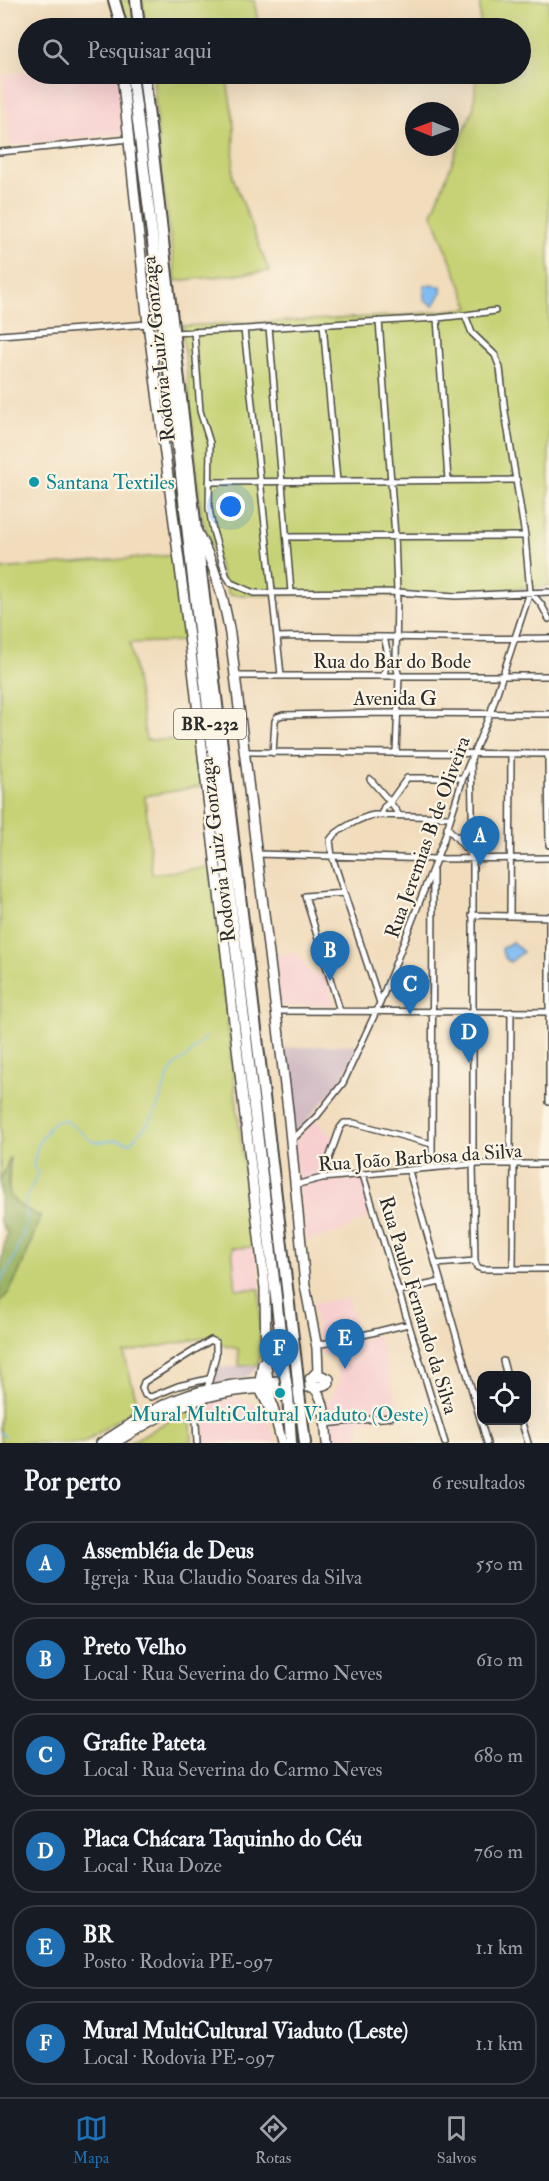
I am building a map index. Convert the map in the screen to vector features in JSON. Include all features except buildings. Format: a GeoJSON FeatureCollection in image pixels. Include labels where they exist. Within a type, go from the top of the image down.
{"type":"FeatureCollection","features":[{"type":"Feature","properties":{"kind":"highway"},"geometry":{"type":"LineString","coordinates":[[114,0],[118,18]]}},
{"type":"Feature","properties":{"kind":"highway"},"geometry":{"type":"LineString","coordinates":[[136,0],[138,18]]}},
{"type":"Feature","properties":{"kind":"highway","name":"Rodovia Luiz Gonzaga"},"geometry":{"type":"LineString","coordinates":[[133,84],[169,367],[270,1383],[293,1393]]}},
{"type":"Feature","properties":{"kind":"highway","name":"Rodovia Luiz Gonzaga"},"geometry":{"type":"LineString","coordinates":[[145,84],[297,1371],[293,1393],[291,1443]]}},
{"type":"Feature","properties":{"kind":"highway","name":"Rodovia Luiz Gonzaga"},"geometry":{"type":"LineString","coordinates":[[293,1393],[305,1443]]}},
{"type":"Feature","properties":{"kind":"main road","name":"BR-232"},"geometry":{"type":"LineString","coordinates":[[123,84],[148,324],[190,644],[265,1288],[264,1355]]}},
{"type":"Feature","properties":{"kind":"main road"},"geometry":{"type":"LineString","coordinates":[[196,530],[207,549],[224,602],[235,676]]}},
{"type":"Feature","properties":{"kind":"main road","name":"BR-232"},"geometry":{"type":"LineString","coordinates":[[235,676],[291,1141],[305,1285],[317,1349]]}},
{"type":"Feature","properties":{"kind":"main road"},"geometry":{"type":"LineString","coordinates":[[310,1382],[318,1371],[317,1349]]}},
{"type":"Feature","properties":{"kind":"main road"},"geometry":{"type":"LineString","coordinates":[[317,1349],[329,1381],[323,1410]]}},
{"type":"Feature","properties":{"kind":"main road"},"geometry":{"type":"LineString","coordinates":[[264,1355],[282,1443]]}},
{"type":"Feature","properties":{"kind":"main road"},"geometry":{"type":"LineString","coordinates":[[114,1443],[175,1407],[242,1387],[255,1373],[264,1355]]}},
{"type":"Feature","properties":{"kind":"main road"},"geometry":{"type":"LineString","coordinates":[[101,1443],[176,1399],[207,1389],[270,1383],[310,1382],[320,1386],[329,1381]]}},
{"type":"Feature","properties":{"kind":"main road"},"geometry":{"type":"LineString","coordinates":[[310,1382],[319,1393],[327,1443]]}},
{"type":"Feature","properties":{"kind":"main road"},"geometry":{"type":"LineString","coordinates":[[264,1400],[270,1383]]}},
{"type":"Feature","properties":{"kind":"main road"},"geometry":{"type":"LineString","coordinates":[[242,1387],[264,1400],[276,1418]]}},
{"type":"Feature","properties":{"kind":"street"},"geometry":{"type":"LineString","coordinates":[[0,152],[130,139]]}},
{"type":"Feature","properties":{"kind":"street"},"geometry":{"type":"LineString","coordinates":[[174,333],[437,318],[495,311]]}},
{"type":"Feature","properties":{"kind":"street"},"geometry":{"type":"LineString","coordinates":[[465,315],[472,333],[495,355],[500,368],[504,412],[525,536],[530,592],[541,604],[549,619]]}},
{"type":"Feature","properties":{"kind":"street"},"geometry":{"type":"LineString","coordinates":[[437,318],[448,480]]}},
{"type":"Feature","properties":{"kind":"street"},"geometry":{"type":"LineString","coordinates":[[379,321],[395,536],[397,592],[395,637],[396,669],[399,677],[396,753]]}},
{"type":"Feature","properties":{"kind":"street"},"geometry":{"type":"LineString","coordinates":[[0,335],[148,324]]}},
{"type":"Feature","properties":{"kind":"street"},"geometry":{"type":"LineString","coordinates":[[323,324],[337,481]]}},
{"type":"Feature","properties":{"kind":"street"},"geometry":{"type":"LineString","coordinates":[[269,327],[291,592]]}},
{"type":"Feature","properties":{"kind":"street"},"geometry":{"type":"LineString","coordinates":[[244,329],[281,675]]}},
{"type":"Feature","properties":{"kind":"street"},"geometry":{"type":"LineString","coordinates":[[195,331],[200,411],[210,443],[209,507],[213,531],[228,579],[235,585],[254,593],[397,592],[447,596],[549,592]]}},
{"type":"Feature","properties":{"kind":"street"},"geometry":{"type":"LineString","coordinates":[[209,482],[517,480]]}},
{"type":"Feature","properties":{"kind":"street"},"geometry":{"type":"LineString","coordinates":[[287,537],[525,536]]}},
{"type":"Feature","properties":{"kind":"street","name":"Rua Jeremias B de Oliveira"},"geometry":{"type":"LineString","coordinates":[[291,1141],[317,1116],[343,1083],[380,1004],[447,827],[463,778],[490,714],[530,592]]}},
{"type":"Feature","properties":{"kind":"street"},"geometry":{"type":"LineString","coordinates":[[278,637],[549,638]]}},
{"type":"Feature","properties":{"kind":"street"},"geometry":{"type":"LineString","coordinates":[[384,637],[388,654],[384,676]]}},
{"type":"Feature","properties":{"kind":"street","name":"Rua do Bar do Bode"},"geometry":{"type":"LineString","coordinates":[[235,676],[549,676]]}},
{"type":"Feature","properties":{"kind":"street","name":"Avenida G"},"geometry":{"type":"LineString","coordinates":[[273,753],[275,721],[279,716],[322,713],[549,714]]}},
{"type":"Feature","properties":{"kind":"street"},"geometry":{"type":"LineString","coordinates":[[245,752],[472,756],[549,754],[549,845]]}},
{"type":"Feature","properties":{"kind":"street"},"geometry":{"type":"LineString","coordinates":[[510,916],[511,754]]}},
{"type":"Feature","properties":{"kind":"street"},"geometry":{"type":"LineString","coordinates":[[472,756],[473,1164],[476,1263],[482,1269],[549,1269]]}},
{"type":"Feature","properties":{"kind":"street"},"geometry":{"type":"LineString","coordinates":[[381,815],[384,807],[407,778],[463,778]]}},
{"type":"Feature","properties":{"kind":"street"},"geometry":{"type":"LineString","coordinates":[[370,779],[399,815]]}},
{"type":"Feature","properties":{"kind":"street"},"geometry":{"type":"LineString","coordinates":[[380,1004],[332,856],[329,844],[331,836],[363,818],[381,815],[450,817]]}},
{"type":"Feature","properties":{"kind":"street"},"geometry":{"type":"LineString","coordinates":[[447,827],[473,858]]}},
{"type":"Feature","properties":{"kind":"street"},"geometry":{"type":"LineString","coordinates":[[455,836],[473,837]]}},
{"type":"Feature","properties":{"kind":"street"},"geometry":{"type":"LineString","coordinates":[[257,854],[434,862],[473,858],[549,858]]}},
{"type":"Feature","properties":{"kind":"street"},"geometry":{"type":"LineString","coordinates":[[432,1168],[434,862]]}},
{"type":"Feature","properties":{"kind":"street"},"geometry":{"type":"LineString","coordinates":[[340,1011],[305,896],[344,893]]}},
{"type":"Feature","properties":{"kind":"street"},"geometry":{"type":"LineString","coordinates":[[472,915],[549,916],[549,1102]]}},
{"type":"Feature","properties":{"kind":"street"},"geometry":{"type":"LineString","coordinates":[[276,1011],[549,1012]]}},
{"type":"Feature","properties":{"kind":"street"},"geometry":{"type":"LineString","coordinates":[[511,1012],[513,1268]]}},
{"type":"Feature","properties":{"kind":"street","name":"Rua João Barbosa da Silva"},"geometry":{"type":"LineString","coordinates":[[322,1178],[340,1128],[344,1123],[354,1123],[432,1144]]}},
{"type":"Feature","properties":{"kind":"street","name":"Rua João Barbosa da Silva"},"geometry":{"type":"LineString","coordinates":[[295,1185],[322,1178],[473,1164],[549,1164]]}},
{"type":"Feature","properties":{"kind":"street"},"geometry":{"type":"LineString","coordinates":[[409,1171],[488,1443]]}},
{"type":"Feature","properties":{"kind":"street","name":"Rua Paulo Fernando da Silva"},"geometry":{"type":"LineString","coordinates":[[363,1175],[446,1443]]}},
{"type":"Feature","properties":{"kind":"street"},"geometry":{"type":"LineString","coordinates":[[436,1264],[476,1263]]}},
{"type":"Feature","properties":{"kind":"street"},"geometry":{"type":"LineString","coordinates":[[399,1291],[440,1282]]}},
{"type":"Feature","properties":{"kind":"street"},"geometry":{"type":"LineString","coordinates":[[317,1349],[408,1324]]}},
{"type":"Feature","properties":{"kind":"street"},"geometry":{"type":"LineString","coordinates":[[207,1389],[217,1346],[211,1340],[144,1382],[142,1388],[145,1395],[151,1397],[178,1386],[208,1379]]}},
{"type":"Feature","properties":{"kind":"street"},"geometry":{"type":"LineString","coordinates":[[503,1360],[506,1371]]}},
{"type":"Feature","properties":{"kind":"street"},"geometry":{"type":"LineString","coordinates":[[195,1400],[197,1443]]}},
{"type":"Feature","properties":{"kind":"street"},"geometry":{"type":"LineString","coordinates":[[325,1424],[391,1417]]}},
{"type":"Feature","properties":{"kind":"street"},"geometry":{"type":"LineString","coordinates":[[523,1425],[528,1443]]}},
{"type":"Feature","properties":{"kind":"shaded area"},"geometry":{"type":"Polygon","coordinates":[[[18,73],[18,84],[119,84],[127,133],[10,146],[3,75],[18,73]]]}},
{"type":"Feature","properties":{"kind":"shaded area"},"geometry":{"type":"Polygon","coordinates":[[[298,953],[311,974],[326,974],[334,1005],[281,1006],[275,955],[298,953]]]}},
{"type":"Feature","properties":{"kind":"shaded area"},"geometry":{"type":"Polygon","coordinates":[[[359,1044],[339,1084],[295,1133],[285,1048],[359,1044]]]}},
{"type":"Feature","properties":{"kind":"shaded area"},"geometry":{"type":"Polygon","coordinates":[[[316,1120],[333,1137],[323,1182],[362,1178],[372,1215],[337,1233],[306,1241],[293,1143],[316,1120]]]}},
{"type":"Feature","properties":{"kind":"shaded area"},"geometry":{"type":"Polygon","coordinates":[[[256,1247],[260,1289],[236,1289],[232,1248],[256,1247]]]}},
{"type":"Feature","properties":{"kind":"shaded area"},"geometry":{"type":"Polygon","coordinates":[[[348,1298],[359,1340],[378,1335],[400,1414],[359,1423],[361,1443],[330,1443],[326,1405],[341,1380],[335,1360],[320,1352],[313,1303],[348,1298]]]}},
{"type":"Feature","properties":{"kind":"shaded area"},"geometry":{"type":"Polygon","coordinates":[[[259,1366],[244,1379],[212,1384],[215,1367],[259,1366]]]}},
{"type":"Feature","properties":{"kind":"shaded area"},"geometry":{"type":"Polygon","coordinates":[[[240,1398],[262,1408],[277,1443],[205,1443],[204,1403],[240,1398]]]}},
{"type":"Feature","properties":{"kind":"green space"},"geometry":{"type":"Polygon","coordinates":[[[119,0],[131,0],[134,18],[125,18],[119,0]]]}},
{"type":"Feature","properties":{"kind":"green space"},"geometry":{"type":"Polygon","coordinates":[[[142,0],[254,0],[257,18],[145,18],[142,0]]]}},
{"type":"Feature","properties":{"kind":"green space"},"geometry":{"type":"Polygon","coordinates":[[[480,0],[549,0],[549,586],[403,598],[387,595],[229,595],[201,514],[182,326],[393,316],[470,308],[432,214],[455,156],[459,156],[459,145],[474,106],[475,84],[531,84],[531,18],[480,18],[480,0]]]}},
{"type":"Feature","properties":{"kind":"green space"},"geometry":{"type":"Polygon","coordinates":[[[154,84],[228,84],[234,124],[233,177],[269,271],[176,281],[159,154],[154,84]]]}},
{"type":"Feature","properties":{"kind":"green space"},"geometry":{"type":"Polygon","coordinates":[[[174,555],[186,641],[130,643],[146,740],[197,739],[202,786],[145,796],[152,874],[210,867],[249,1212],[247,1212],[256,1247],[232,1248],[236,1289],[260,1289],[260,1357],[257,1365],[239,1366],[238,1349],[222,1345],[208,1337],[124,1353],[138,1406],[83,1443],[0,1443],[0,1302],[14,1282],[29,1249],[40,1216],[19,1205],[10,1195],[10,1160],[0,1181],[0,569],[174,555]]]}},
{"type":"Feature","properties":{"kind":"green space"},"geometry":{"type":"Polygon","coordinates":[[[10,1157],[8,1188],[13,1200],[40,1216],[18,1274],[0,1302],[0,1267],[7,1233],[0,1222],[0,1181],[10,1157]]]}},
{"type":"Feature","properties":{"kind":"green space"},"geometry":{"type":"Polygon","coordinates":[[[190,1409],[192,1443],[129,1443],[190,1409]]]}},
{"type":"Feature","properties":{"kind":"water"},"geometry":{"type":"Polygon","coordinates":[[[424,285],[441,286],[441,293],[434,306],[424,300],[424,285]]]}},
{"type":"Feature","properties":{"kind":"water"},"geometry":{"type":"Polygon","coordinates":[[[512,942],[523,952],[510,962],[502,953],[502,948],[512,942]]]}},
{"type":"Feature","properties":{"kind":"waterway"},"geometry":{"type":"LineString","coordinates":[[0,1283],[13,1260],[23,1234],[27,1219],[25,1200],[39,1172],[33,1166],[38,1144],[53,1122],[65,1120],[92,1141],[118,1140],[130,1143],[150,1121],[175,1065],[188,1056],[206,1036]]}},
{"type":"Feature","properties":{"kind":"waterway"},"geometry":{"type":"LineString","coordinates":[[0,1432],[5,1437]]}},
{"type":"Feature","properties":{"kind":"place","name":"Santana Textiles"},"geometry":{"type":"Point","coordinates":[34,482]}},
{"type":"Feature","properties":{"kind":"place","name":"Assembléia de Deus"},"geometry":{"type":"Point","coordinates":[480,866]}},
{"type":"Feature","properties":{"kind":"place","name":"Preto Velho"},"geometry":{"type":"Point","coordinates":[330,981]}},
{"type":"Feature","properties":{"kind":"place","name":"Grafite Pateta"},"geometry":{"type":"Point","coordinates":[410,1015]}},
{"type":"Feature","properties":{"kind":"place","name":"Placa Chácara Taquinho do Céu"},"geometry":{"type":"Point","coordinates":[469,1063]}},
{"type":"Feature","properties":{"kind":"place","name":"BR"},"geometry":{"type":"Point","coordinates":[345,1369]}},
{"type":"Feature","properties":{"kind":"place","name":"Mural MultiCultural Viaduto (Leste)"},"geometry":{"type":"Point","coordinates":[279,1379]}},
{"type":"Feature","properties":{"kind":"place","name":"Mural MultiCultural Viaduto (Oeste)"},"geometry":{"type":"Point","coordinates":[280,1393]}}]}
